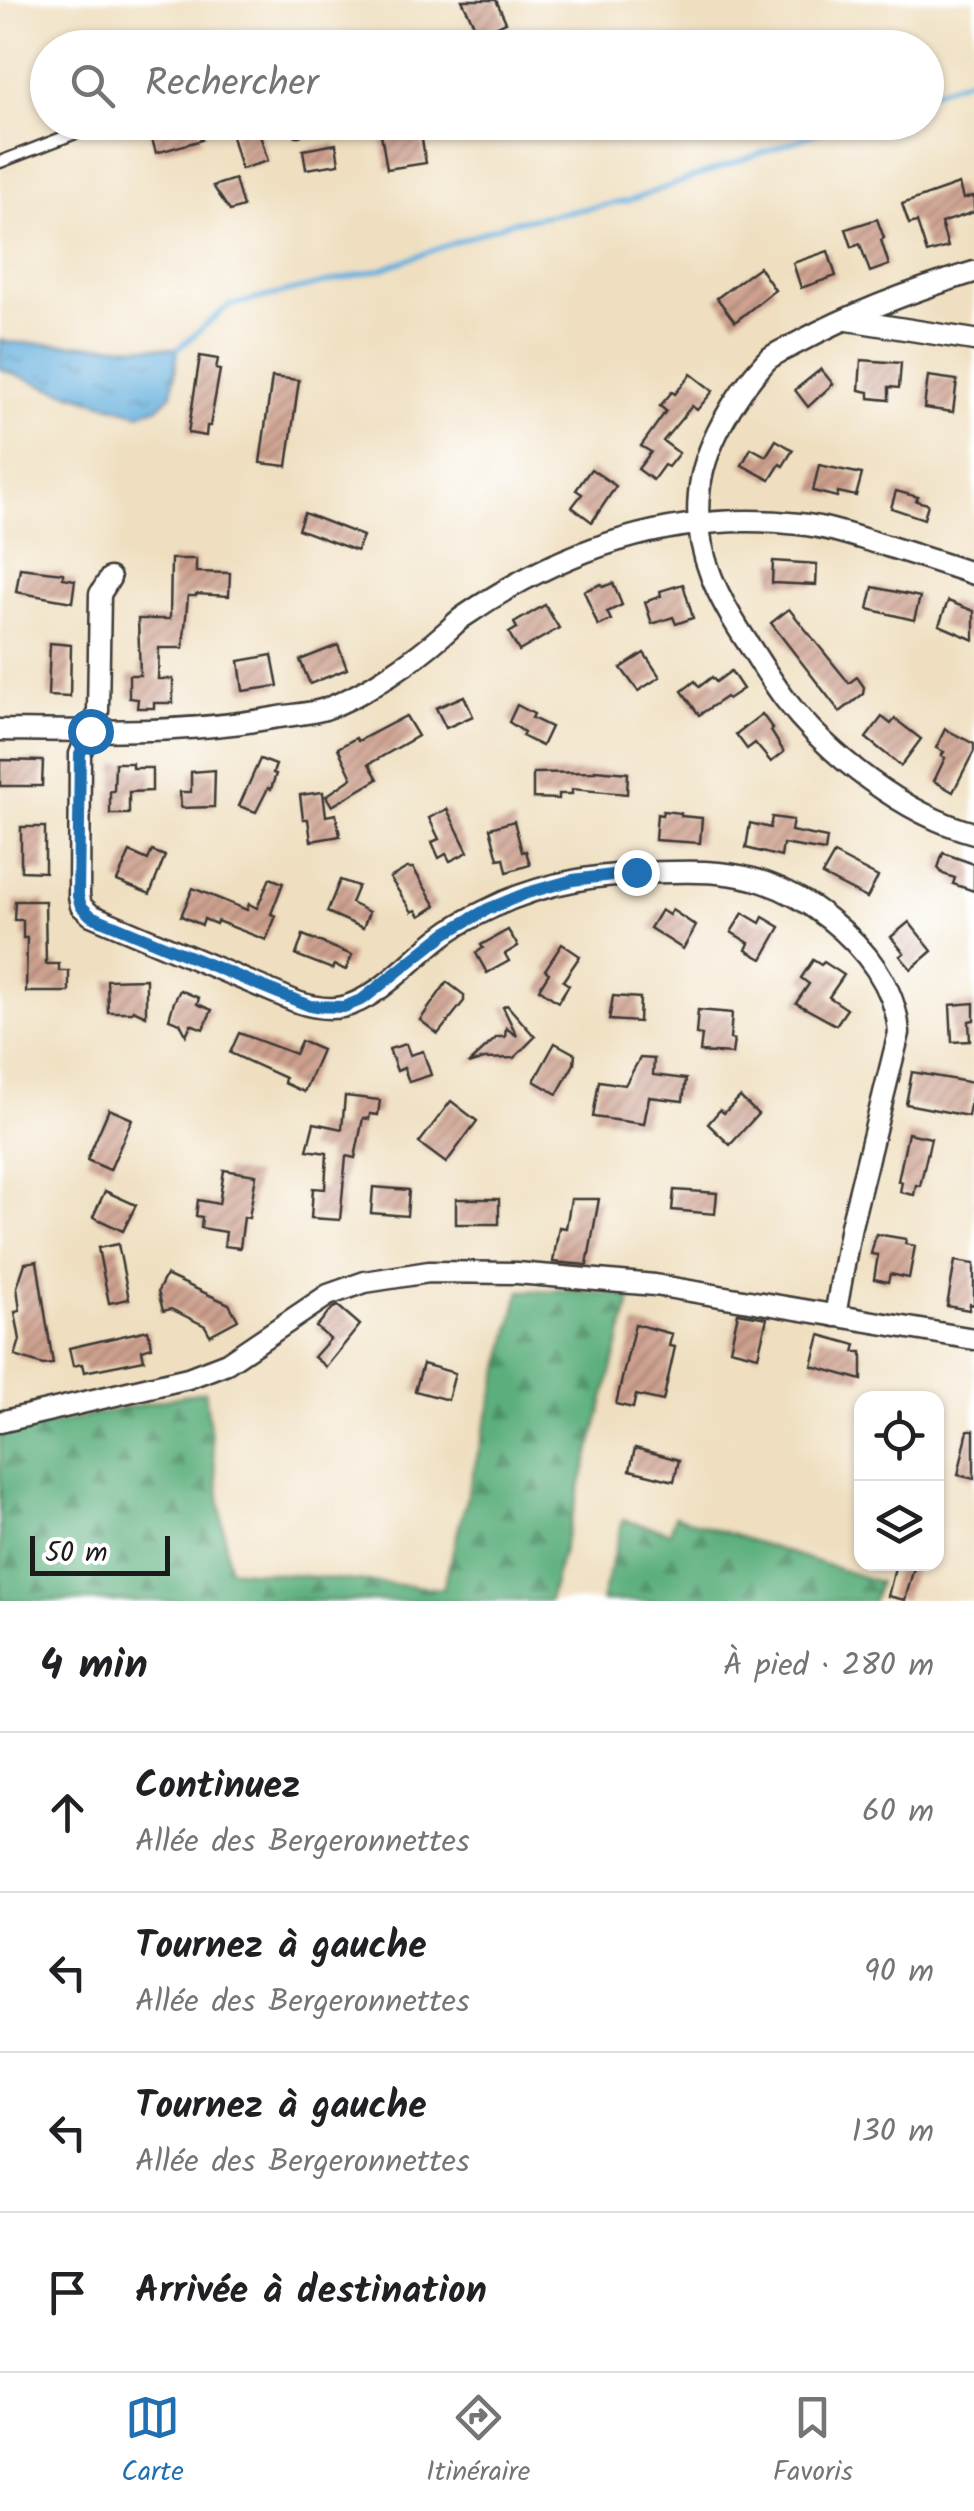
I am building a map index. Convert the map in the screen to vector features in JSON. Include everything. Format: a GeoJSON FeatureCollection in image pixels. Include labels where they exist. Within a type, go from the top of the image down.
{"type":"FeatureCollection","features":[{"type":"Feature","properties":{"kind":"street"},"geometry":{"type":"LineString","coordinates":[[974,272],[836,322],[769,358],[726,412],[698,492],[700,542],[712,582],[728,614],[786,700],[828,744],[877,786],[917,809],[974,833]]}},
{"type":"Feature","properties":{"kind":"street"},"geometry":{"type":"LineString","coordinates":[[846,320],[974,340]]}},
{"type":"Feature","properties":{"kind":"street"},"geometry":{"type":"LineString","coordinates":[[0,730],[90,731],[216,725],[324,709],[363,692],[459,620],[514,585],[570,556],[674,526],[800,524],[858,537],[974,574]]}},
{"type":"Feature","properties":{"kind":"street"},"geometry":{"type":"LineString","coordinates":[[110,578],[100,594],[98,712],[80,754],[78,896],[91,916],[310,1006],[335,1008],[352,1004],[385,984],[446,933],[488,909],[573,880],[636,872],[727,874],[764,882],[805,901],[861,950],[891,997],[900,1033],[851,1226],[834,1316]]}},
{"type":"Feature","properties":{"kind":"street"},"geometry":{"type":"LineString","coordinates":[[0,1422],[188,1378],[227,1363],[328,1295],[365,1282],[401,1276],[462,1272],[655,1285],[974,1339]]}},
{"type":"Feature","properties":{"kind":"lane"},"geometry":{"type":"LineString","coordinates":[[0,162],[57,140]]}},
{"type":"Feature","properties":{"kind":"green space"},"geometry":{"type":"Polygon","coordinates":[[[567,1290],[632,1296],[549,1601],[0,1601],[0,1435],[205,1391],[229,1569],[443,1589],[520,1291],[567,1290]]]}},
{"type":"Feature","properties":{"kind":"green space"},"geometry":{"type":"Polygon","coordinates":[[[675,1516],[879,1582],[873,1601],[601,1601],[623,1520],[670,1532],[675,1516]]]}},
{"type":"Feature","properties":{"kind":"water"},"geometry":{"type":"Polygon","coordinates":[[[0,340],[178,349],[172,394],[159,407],[139,414],[48,387],[0,369],[0,340]]]}},
{"type":"Feature","properties":{"kind":"building"},"geometry":{"type":"Polygon","coordinates":[[[462,0],[496,0],[506,22],[489,30],[477,30],[462,0]]]}},
{"type":"Feature","properties":{"kind":"building"},"geometry":{"type":"Polygon","coordinates":[[[152,140],[202,140],[156,153],[152,140]]]}},
{"type":"Feature","properties":{"kind":"building"},"geometry":{"type":"Polygon","coordinates":[[[233,140],[262,140],[268,161],[241,169],[233,140]]]}},
{"type":"Feature","properties":{"kind":"building"},"geometry":{"type":"Polygon","coordinates":[[[382,140],[422,140],[426,163],[387,169],[382,140]]]}},
{"type":"Feature","properties":{"kind":"building"},"geometry":{"type":"Polygon","coordinates":[[[336,144],[339,164],[306,169],[303,150],[336,144]]]}},
{"type":"Feature","properties":{"kind":"building"},"geometry":{"type":"Polygon","coordinates":[[[235,179],[243,207],[230,211],[213,186],[235,179]]]}},
{"type":"Feature","properties":{"kind":"building"},"geometry":{"type":"Polygon","coordinates":[[[959,184],[963,199],[974,196],[974,212],[941,223],[948,247],[927,253],[917,222],[909,224],[902,204],[959,184]]]}},
{"type":"Feature","properties":{"kind":"building"},"geometry":{"type":"Polygon","coordinates":[[[877,219],[889,265],[870,272],[860,244],[852,247],[846,229],[877,219]]]}},
{"type":"Feature","properties":{"kind":"building"},"geometry":{"type":"Polygon","coordinates":[[[828,251],[836,276],[801,288],[793,263],[828,251]]]}},
{"type":"Feature","properties":{"kind":"building"},"geometry":{"type":"Polygon","coordinates":[[[759,267],[775,290],[735,322],[717,298],[759,267]]]}},
{"type":"Feature","properties":{"kind":"building"},"geometry":{"type":"Polygon","coordinates":[[[200,356],[218,359],[216,369],[220,370],[206,436],[188,433],[200,356]]]}},
{"type":"Feature","properties":{"kind":"building"},"geometry":{"type":"Polygon","coordinates":[[[861,360],[901,363],[899,388],[889,387],[889,400],[869,398],[869,392],[859,390],[861,360]]]}},
{"type":"Feature","properties":{"kind":"building"},"geometry":{"type":"Polygon","coordinates":[[[821,369],[833,384],[808,407],[795,390],[821,369]]]}},
{"type":"Feature","properties":{"kind":"building"},"geometry":{"type":"Polygon","coordinates":[[[691,374],[713,391],[697,410],[692,406],[663,441],[679,453],[653,480],[638,469],[651,452],[641,446],[666,411],[660,406],[691,374]]]}},
{"type":"Feature","properties":{"kind":"building"},"geometry":{"type":"Polygon","coordinates":[[[928,376],[957,380],[953,412],[924,408],[928,376]]]}},
{"type":"Feature","properties":{"kind":"building"},"geometry":{"type":"Polygon","coordinates":[[[272,377],[299,380],[287,466],[260,463],[272,377]]]}},
{"type":"Feature","properties":{"kind":"building"},"geometry":{"type":"Polygon","coordinates":[[[776,440],[793,450],[770,480],[742,465],[751,448],[766,456],[776,440]]]}},
{"type":"Feature","properties":{"kind":"building"},"geometry":{"type":"Polygon","coordinates":[[[819,465],[862,474],[856,496],[838,492],[837,497],[813,491],[819,465]]]}},
{"type":"Feature","properties":{"kind":"building"},"geometry":{"type":"Polygon","coordinates":[[[591,469],[616,486],[592,522],[572,507],[582,494],[576,490],[591,469]]]}},
{"type":"Feature","properties":{"kind":"building"},"geometry":{"type":"Polygon","coordinates":[[[896,491],[928,504],[924,519],[891,508],[896,491]]]}},
{"type":"Feature","properties":{"kind":"building"},"geometry":{"type":"Polygon","coordinates":[[[304,513],[363,536],[357,551],[298,529],[304,513]]]}},
{"type":"Feature","properties":{"kind":"building"},"geometry":{"type":"Polygon","coordinates":[[[171,559],[196,559],[196,572],[230,573],[229,596],[188,596],[183,648],[159,648],[158,679],[173,679],[173,703],[137,708],[138,699],[129,698],[129,675],[140,675],[138,619],[170,619],[171,559]]]}},
{"type":"Feature","properties":{"kind":"building"},"geometry":{"type":"Polygon","coordinates":[[[773,561],[817,564],[816,585],[772,583],[773,561]]]}},
{"type":"Feature","properties":{"kind":"building"},"geometry":{"type":"Polygon","coordinates":[[[20,568],[63,573],[63,578],[75,580],[72,602],[16,592],[20,568]]]}},
{"type":"Feature","properties":{"kind":"building"},"geometry":{"type":"Polygon","coordinates":[[[613,583],[622,605],[607,612],[611,620],[598,626],[584,591],[613,583]]]}},
{"type":"Feature","properties":{"kind":"building"},"geometry":{"type":"Polygon","coordinates":[[[683,584],[693,618],[676,624],[673,617],[652,624],[645,602],[661,596],[660,591],[683,584]]]}},
{"type":"Feature","properties":{"kind":"building"},"geometry":{"type":"Polygon","coordinates":[[[873,587],[920,597],[914,620],[868,609],[873,587]]]}},
{"type":"Feature","properties":{"kind":"building"},"geometry":{"type":"Polygon","coordinates":[[[948,601],[974,611],[974,640],[939,625],[948,601]]]}},
{"type":"Feature","properties":{"kind":"building"},"geometry":{"type":"Polygon","coordinates":[[[545,605],[559,628],[519,651],[509,633],[517,628],[514,623],[545,605]]]}},
{"type":"Feature","properties":{"kind":"building"},"geometry":{"type":"Polygon","coordinates":[[[789,609],[849,683],[857,677],[864,687],[863,694],[840,712],[771,623],[789,609]]]}},
{"type":"Feature","properties":{"kind":"building"},"geometry":{"type":"Polygon","coordinates":[[[50,643],[71,645],[70,697],[48,696],[50,643]]]}},
{"type":"Feature","properties":{"kind":"building"},"geometry":{"type":"Polygon","coordinates":[[[338,645],[347,669],[310,684],[300,660],[338,645]]]}},
{"type":"Feature","properties":{"kind":"building"},"geometry":{"type":"Polygon","coordinates":[[[644,653],[660,677],[638,691],[621,668],[644,653]]]}},
{"type":"Feature","properties":{"kind":"building"},"geometry":{"type":"Polygon","coordinates":[[[272,655],[278,686],[243,691],[239,661],[272,655]]]}},
{"type":"Feature","properties":{"kind":"building"},"geometry":{"type":"Polygon","coordinates":[[[731,671],[743,689],[699,715],[682,691],[695,681],[699,687],[712,677],[716,682],[731,671]]]}},
{"type":"Feature","properties":{"kind":"building"},"geometry":{"type":"Polygon","coordinates":[[[464,696],[473,716],[446,728],[436,708],[464,696]]]}},
{"type":"Feature","properties":{"kind":"building"},"geometry":{"type":"Polygon","coordinates":[[[517,705],[551,727],[542,746],[522,736],[524,732],[509,722],[517,705]]]}},
{"type":"Feature","properties":{"kind":"building"},"geometry":{"type":"Polygon","coordinates":[[[762,714],[784,752],[771,762],[755,743],[747,749],[736,734],[762,714]]]}},
{"type":"Feature","properties":{"kind":"building"},"geometry":{"type":"Polygon","coordinates":[[[406,716],[418,736],[369,764],[378,779],[332,806],[326,796],[352,778],[338,748],[406,716]]]}},
{"type":"Feature","properties":{"kind":"building"},"geometry":{"type":"Polygon","coordinates":[[[882,717],[891,724],[895,719],[921,739],[901,766],[866,738],[882,717]]]}},
{"type":"Feature","properties":{"kind":"building"},"geometry":{"type":"Polygon","coordinates":[[[945,729],[974,744],[953,792],[934,781],[945,758],[941,756],[944,752],[936,748],[945,729]]]}},
{"type":"Feature","properties":{"kind":"building"},"geometry":{"type":"Polygon","coordinates":[[[260,759],[276,765],[276,774],[256,812],[239,806],[260,759]]]}},
{"type":"Feature","properties":{"kind":"building"},"geometry":{"type":"Polygon","coordinates":[[[0,760],[43,761],[42,786],[0,786],[0,760]]]}},
{"type":"Feature","properties":{"kind":"building"},"geometry":{"type":"Polygon","coordinates":[[[115,763],[152,768],[152,791],[129,792],[129,814],[110,814],[115,763]]]}},
{"type":"Feature","properties":{"kind":"building"},"geometry":{"type":"Polygon","coordinates":[[[215,770],[214,807],[181,808],[180,792],[191,792],[191,772],[215,770]]]}},
{"type":"Feature","properties":{"kind":"building"},"geometry":{"type":"Polygon","coordinates":[[[533,773],[628,773],[627,794],[572,789],[572,794],[559,794],[559,799],[533,798],[533,773]]]}},
{"type":"Feature","properties":{"kind":"building"},"geometry":{"type":"Polygon","coordinates":[[[323,792],[326,816],[336,814],[340,836],[311,841],[300,795],[323,792]]]}},
{"type":"Feature","properties":{"kind":"building"},"geometry":{"type":"Polygon","coordinates":[[[447,809],[468,852],[450,861],[446,854],[439,858],[432,842],[439,839],[429,818],[447,809]]]}},
{"type":"Feature","properties":{"kind":"building"},"geometry":{"type":"Polygon","coordinates":[[[663,811],[702,818],[700,843],[655,840],[657,814],[662,815],[663,811]]]}},
{"type":"Feature","properties":{"kind":"building"},"geometry":{"type":"Polygon","coordinates":[[[772,817],[793,820],[791,831],[827,838],[825,851],[783,844],[781,857],[746,848],[750,823],[770,828],[772,817]]]}},
{"type":"Feature","properties":{"kind":"building"},"geometry":{"type":"Polygon","coordinates":[[[514,821],[522,852],[526,851],[530,865],[507,872],[504,858],[498,859],[490,828],[514,821]]]}},
{"type":"Feature","properties":{"kind":"building"},"geometry":{"type":"Polygon","coordinates":[[[21,827],[45,827],[45,872],[21,871],[21,827]]]}},
{"type":"Feature","properties":{"kind":"building"},"geometry":{"type":"Polygon","coordinates":[[[152,851],[165,856],[150,894],[117,881],[130,852],[148,860],[152,851]]]}},
{"type":"Feature","properties":{"kind":"building"},"geometry":{"type":"Polygon","coordinates":[[[943,853],[974,864],[974,891],[953,884],[955,878],[938,868],[943,853]]]}},
{"type":"Feature","properties":{"kind":"building"},"geometry":{"type":"Polygon","coordinates":[[[834,854],[878,877],[867,898],[822,875],[834,854]]]}},
{"type":"Feature","properties":{"kind":"building"},"geometry":{"type":"Polygon","coordinates":[[[413,868],[436,906],[420,916],[416,910],[412,912],[390,878],[413,868]]]}},
{"type":"Feature","properties":{"kind":"building"},"geometry":{"type":"Polygon","coordinates":[[[270,878],[283,883],[266,940],[217,921],[216,924],[204,919],[202,925],[181,916],[193,888],[247,910],[249,904],[257,908],[270,878]]]}},
{"type":"Feature","properties":{"kind":"building"},"geometry":{"type":"Polygon","coordinates":[[[340,880],[358,886],[351,903],[369,912],[363,928],[327,912],[340,880]]]}},
{"type":"Feature","properties":{"kind":"building"},"geometry":{"type":"Polygon","coordinates":[[[15,901],[45,901],[46,964],[59,964],[59,971],[69,971],[69,992],[26,992],[27,938],[23,938],[23,920],[14,920],[15,901]]]}},
{"type":"Feature","properties":{"kind":"building"},"geometry":{"type":"Polygon","coordinates":[[[661,910],[669,915],[672,910],[696,926],[683,949],[650,928],[661,910]]]}},
{"type":"Feature","properties":{"kind":"building"},"geometry":{"type":"Polygon","coordinates":[[[743,913],[760,923],[763,917],[780,927],[762,959],[746,950],[749,943],[731,932],[743,913]]]}},
{"type":"Feature","properties":{"kind":"building"},"geometry":{"type":"Polygon","coordinates":[[[909,922],[932,951],[911,969],[891,937],[909,922]]]}},
{"type":"Feature","properties":{"kind":"building"},"geometry":{"type":"Polygon","coordinates":[[[508,930],[518,946],[505,954],[509,961],[487,973],[476,953],[483,948],[481,945],[508,930]]]}},
{"type":"Feature","properties":{"kind":"building"},"geometry":{"type":"Polygon","coordinates":[[[303,935],[352,955],[346,970],[334,965],[332,969],[296,955],[303,935]]]}},
{"type":"Feature","properties":{"kind":"building"},"geometry":{"type":"Polygon","coordinates":[[[562,944],[580,956],[563,981],[569,985],[558,1002],[539,989],[549,973],[545,970],[562,944]]]}},
{"type":"Feature","properties":{"kind":"building"},"geometry":{"type":"Polygon","coordinates":[[[813,960],[844,975],[829,997],[847,1009],[836,1025],[796,1003],[809,984],[801,978],[813,960]]]}},
{"type":"Feature","properties":{"kind":"building"},"geometry":{"type":"Polygon","coordinates":[[[146,979],[146,1016],[133,1010],[108,1012],[107,980],[146,979]]]}},
{"type":"Feature","properties":{"kind":"building"},"geometry":{"type":"Polygon","coordinates":[[[447,982],[464,995],[464,1001],[438,1034],[420,1020],[447,982]]]}},
{"type":"Feature","properties":{"kind":"building"},"geometry":{"type":"Polygon","coordinates":[[[180,990],[199,998],[197,1004],[212,1010],[203,1029],[191,1024],[186,1035],[180,1023],[169,1019],[180,990]]]}},
{"type":"Feature","properties":{"kind":"building"},"geometry":{"type":"Polygon","coordinates":[[[613,996],[640,998],[639,1022],[609,1020],[613,996]]]}},
{"type":"Feature","properties":{"kind":"building"},"geometry":{"type":"Polygon","coordinates":[[[974,1003],[974,1020],[969,1021],[970,1041],[952,1042],[950,1005],[974,1003]]]}},
{"type":"Feature","properties":{"kind":"building"},"geometry":{"type":"Polygon","coordinates":[[[507,1005],[535,1037],[514,1058],[468,1064],[497,1037],[505,1037],[506,1028],[517,1036],[503,1007],[507,1005]]]}},
{"type":"Feature","properties":{"kind":"building"},"geometry":{"type":"Polygon","coordinates":[[[698,1010],[732,1013],[732,1054],[700,1052],[702,1035],[696,1034],[698,1010]]]}},
{"type":"Feature","properties":{"kind":"building"},"geometry":{"type":"Polygon","coordinates":[[[239,1033],[295,1054],[301,1041],[322,1050],[304,1092],[284,1083],[285,1078],[230,1053],[239,1033]]]}},
{"type":"Feature","properties":{"kind":"building"},"geometry":{"type":"Polygon","coordinates":[[[555,1043],[575,1054],[574,1064],[557,1094],[534,1081],[555,1043]]]}},
{"type":"Feature","properties":{"kind":"building"},"geometry":{"type":"Polygon","coordinates":[[[406,1044],[410,1055],[423,1051],[431,1075],[409,1082],[404,1068],[397,1071],[389,1049],[406,1044]]]}},
{"type":"Feature","properties":{"kind":"building"},"geometry":{"type":"Polygon","coordinates":[[[640,1058],[654,1059],[653,1075],[686,1079],[683,1101],[649,1097],[644,1124],[593,1117],[599,1081],[625,1085],[640,1058]]]}},
{"type":"Feature","properties":{"kind":"building"},"geometry":{"type":"Polygon","coordinates":[[[912,1072],[974,1083],[968,1116],[906,1104],[912,1072]]]}},
{"type":"Feature","properties":{"kind":"building"},"geometry":{"type":"Polygon","coordinates":[[[345,1096],[380,1100],[378,1115],[363,1118],[355,1158],[346,1156],[340,1220],[311,1218],[313,1188],[325,1189],[327,1153],[307,1150],[314,1123],[342,1129],[345,1096]]]}},
{"type":"Feature","properties":{"kind":"building"},"geometry":{"type":"Polygon","coordinates":[[[740,1097],[758,1114],[730,1145],[708,1124],[740,1097]]]}},
{"type":"Feature","properties":{"kind":"building"},"geometry":{"type":"Polygon","coordinates":[[[451,1101],[477,1121],[446,1163],[419,1143],[451,1101]]]}},
{"type":"Feature","properties":{"kind":"building"},"geometry":{"type":"Polygon","coordinates":[[[109,1109],[132,1119],[110,1170],[87,1160],[109,1109]]]}},
{"type":"Feature","properties":{"kind":"building"},"geometry":{"type":"Polygon","coordinates":[[[908,1133],[931,1138],[920,1186],[916,1185],[914,1195],[900,1192],[902,1182],[898,1181],[908,1133]]]}},
{"type":"Feature","properties":{"kind":"building"},"geometry":{"type":"Polygon","coordinates":[[[224,1170],[256,1175],[240,1248],[224,1246],[226,1232],[201,1228],[202,1217],[196,1216],[198,1200],[219,1204],[224,1170]]]}},
{"type":"Feature","properties":{"kind":"building"},"geometry":{"type":"Polygon","coordinates":[[[373,1187],[409,1190],[407,1216],[371,1213],[373,1187]]]}},
{"type":"Feature","properties":{"kind":"building"},"geometry":{"type":"Polygon","coordinates":[[[674,1190],[717,1193],[715,1214],[672,1210],[674,1190]]]}},
{"type":"Feature","properties":{"kind":"building"},"geometry":{"type":"Polygon","coordinates":[[[105,1191],[136,1205],[123,1231],[93,1217],[105,1191]]]}},
{"type":"Feature","properties":{"kind":"building"},"geometry":{"type":"Polygon","coordinates":[[[456,1199],[499,1199],[499,1224],[456,1224],[456,1199]]]}},
{"type":"Feature","properties":{"kind":"building"},"geometry":{"type":"Polygon","coordinates":[[[571,1199],[599,1199],[587,1265],[553,1262],[559,1227],[566,1228],[571,1199]]]}},
{"type":"Feature","properties":{"kind":"building"},"geometry":{"type":"Polygon","coordinates":[[[876,1234],[906,1239],[905,1244],[915,1246],[909,1278],[890,1274],[888,1282],[874,1279],[878,1255],[871,1254],[876,1234]]]}},
{"type":"Feature","properties":{"kind":"building"},"geometry":{"type":"Polygon","coordinates":[[[118,1244],[129,1299],[109,1303],[98,1248],[118,1244]]]}},
{"type":"Feature","properties":{"kind":"building"},"geometry":{"type":"Polygon","coordinates":[[[37,1261],[53,1364],[43,1365],[15,1356],[20,1340],[15,1312],[20,1311],[17,1287],[25,1263],[37,1261]]]}},
{"type":"Feature","properties":{"kind":"building"},"geometry":{"type":"Polygon","coordinates":[[[955,1261],[974,1264],[974,1305],[970,1304],[969,1310],[947,1306],[955,1261]]]}},
{"type":"Feature","properties":{"kind":"building"},"geometry":{"type":"Polygon","coordinates":[[[166,1275],[229,1304],[238,1320],[210,1335],[205,1326],[171,1309],[163,1311],[158,1291],[166,1275]]]}},
{"type":"Feature","properties":{"kind":"building"},"geometry":{"type":"Polygon","coordinates":[[[338,1306],[360,1325],[326,1367],[314,1357],[330,1339],[316,1327],[338,1306]]]}},
{"type":"Feature","properties":{"kind":"building"},"geometry":{"type":"Polygon","coordinates":[[[738,1313],[767,1318],[758,1356],[730,1349],[738,1313]]]}},
{"type":"Feature","properties":{"kind":"building"},"geometry":{"type":"Polygon","coordinates":[[[635,1324],[672,1334],[669,1346],[675,1347],[663,1401],[636,1395],[633,1408],[616,1404],[635,1324]]]}},
{"type":"Feature","properties":{"kind":"building"},"geometry":{"type":"Polygon","coordinates":[[[148,1330],[152,1347],[142,1350],[144,1360],[84,1372],[82,1364],[73,1366],[69,1348],[148,1330]]]}},
{"type":"Feature","properties":{"kind":"building"},"geometry":{"type":"Polygon","coordinates":[[[820,1335],[856,1345],[854,1352],[862,1352],[862,1380],[812,1366],[820,1335]]]}},
{"type":"Feature","properties":{"kind":"building"},"geometry":{"type":"Polygon","coordinates":[[[423,1364],[455,1373],[448,1400],[415,1391],[423,1364]]]}},
{"type":"Feature","properties":{"kind":"building"},"geometry":{"type":"Polygon","coordinates":[[[968,1430],[974,1430],[974,1479],[958,1475],[968,1430]]]}},
{"type":"Feature","properties":{"kind":"building"},"geometry":{"type":"Polygon","coordinates":[[[635,1448],[679,1460],[674,1481],[630,1470],[635,1448]]]}},
{"type":"Feature","properties":{"kind":"building"},"geometry":{"type":"Polygon","coordinates":[[[894,1571],[913,1571],[905,1600],[888,1596],[894,1571]]]}},
{"type":"Feature","properties":{"kind":"waterway"},"geometry":{"type":"LineString","coordinates":[[944,88],[974,77]]}},
{"type":"Feature","properties":{"kind":"waterway"},"geometry":{"type":"LineString","coordinates":[[178,349],[228,306],[382,269],[511,222],[628,201],[798,140]]}},
{"type":"Feature","properties":{"kind":"route"},"geometry":{"type":"LineString","coordinates":[[90,731],[80,754],[81,906],[91,916],[310,1006],[344,1007],[363,999],[446,933],[488,909],[573,880],[636,872]]}}]}
